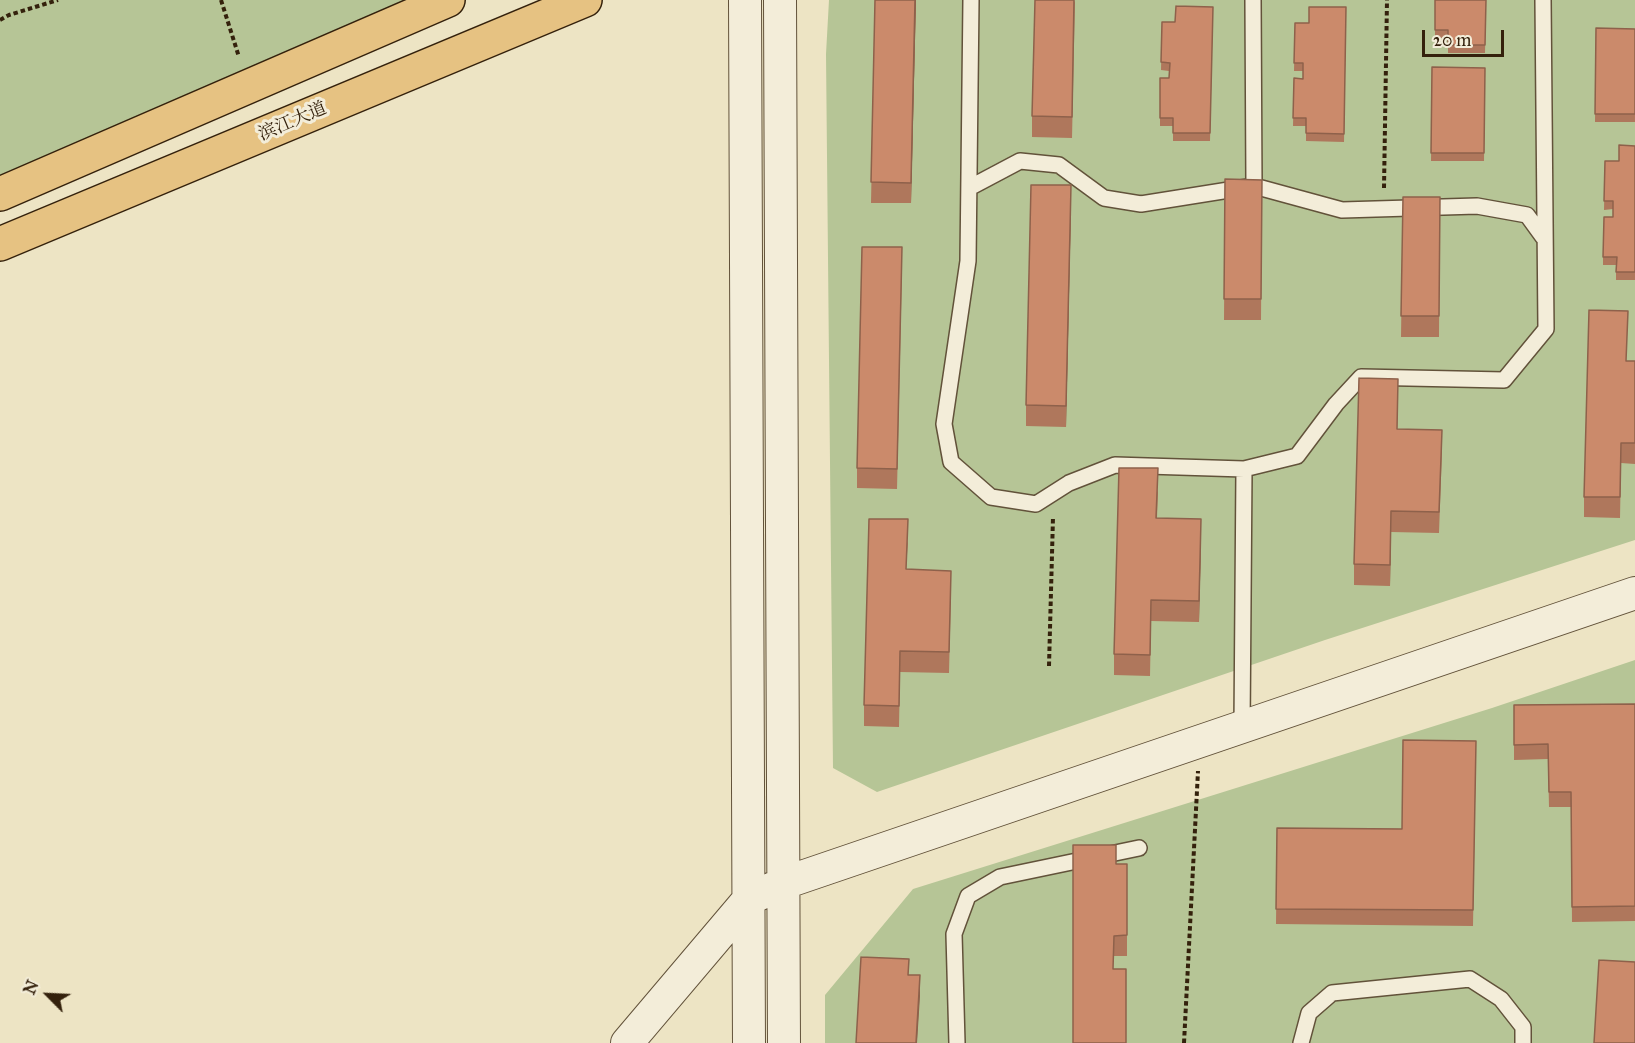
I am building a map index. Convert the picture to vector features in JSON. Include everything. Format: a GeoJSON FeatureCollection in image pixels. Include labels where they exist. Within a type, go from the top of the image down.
{"type":"FeatureCollection","features":[{"type":"Feature","properties":{"kind":"main road"},"geometry":{"type":"LineString","coordinates":[[0,194],[448,0]]}},
{"type":"Feature","properties":{"kind":"main road","name":"滨江大道"},"geometry":{"type":"LineString","coordinates":[[0,244],[585,0]]}},
{"type":"Feature","properties":{"kind":"street"},"geometry":{"type":"LineString","coordinates":[[745,0],[749,1043]]}},
{"type":"Feature","properties":{"kind":"street"},"geometry":{"type":"LineString","coordinates":[[780,0],[784,1043]]}},
{"type":"Feature","properties":{"kind":"street"},"geometry":{"type":"LineString","coordinates":[[627,1043],[749,899],[784,883],[1635,593]]}},
{"type":"Feature","properties":{"kind":"lane"},"geometry":{"type":"LineString","coordinates":[[971,0],[968,261],[944,424],[951,462],[992,497],[1036,504],[1069,483],[1115,465],[1244,469],[1297,456],[1335,404],[1361,377],[1504,380],[1546,329],[1543,237],[1543,0]]}},
{"type":"Feature","properties":{"kind":"lane"},"geometry":{"type":"LineString","coordinates":[[1253,0],[1254,186]]}},
{"type":"Feature","properties":{"kind":"lane"},"geometry":{"type":"LineString","coordinates":[[969,188],[1020,161],[1059,165],[1104,198],[1141,204],[1215,190],[1254,186],[1342,210],[1477,206],[1527,215],[1543,237]]}},
{"type":"Feature","properties":{"kind":"lane"},"geometry":{"type":"LineString","coordinates":[[1242,727],[1244,469]]}},
{"type":"Feature","properties":{"kind":"lane"},"geometry":{"type":"LineString","coordinates":[[957,1043],[954,934],[968,896],[1000,877],[1139,848]]}},
{"type":"Feature","properties":{"kind":"lane"},"geometry":{"type":"LineString","coordinates":[[1301,1043],[1309,1013],[1332,993],[1470,979],[1501,999],[1523,1027],[1523,1043]]}},
{"type":"Feature","properties":{"kind":"path"},"geometry":{"type":"LineString","coordinates":[[0,20],[58,0]]}},
{"type":"Feature","properties":{"kind":"path"},"geometry":{"type":"LineString","coordinates":[[221,0],[248,87]]}},
{"type":"Feature","properties":{"kind":"path"},"geometry":{"type":"LineString","coordinates":[[1384,210],[1387,0]]}},
{"type":"Feature","properties":{"kind":"path"},"geometry":{"type":"LineString","coordinates":[[1049,666],[1053,493]]}},
{"type":"Feature","properties":{"kind":"path"},"geometry":{"type":"LineString","coordinates":[[1184,1043],[1200,741]]}},
{"type":"Feature","properties":{"kind":"green space"},"geometry":{"type":"Polygon","coordinates":[[[0,0],[448,0],[0,194],[0,0]]]}},
{"type":"Feature","properties":{"kind":"green space"},"geometry":{"type":"Polygon","coordinates":[[[829,0],[1635,0],[1635,540],[1325,640],[877,792],[833,768],[826,54],[829,0]]]}},
{"type":"Feature","properties":{"kind":"green space"},"geometry":{"type":"Polygon","coordinates":[[[1635,660],[1635,1043],[825,1043],[825,995],[913,889],[1492,708],[1635,660]]]}},
{"type":"Feature","properties":{"kind":"building"},"geometry":{"type":"Polygon","coordinates":[[[875,0],[915,0],[911,183],[871,182],[875,0]]]}},
{"type":"Feature","properties":{"kind":"building"},"geometry":{"type":"Polygon","coordinates":[[[1035,0],[1074,0],[1072,117],[1032,116],[1035,0]]]}},
{"type":"Feature","properties":{"kind":"building"},"geometry":{"type":"Polygon","coordinates":[[[1435,0],[1486,0],[1485,45],[1448,45],[1448,30],[1435,30],[1435,0]]]}},
{"type":"Feature","properties":{"kind":"building"},"geometry":{"type":"Polygon","coordinates":[[[1176,6],[1213,7],[1210,133],[1173,133],[1173,118],[1160,118],[1160,78],[1169,78],[1170,63],[1161,62],[1162,22],[1175,22],[1176,6]]]}},
{"type":"Feature","properties":{"kind":"building"},"geometry":{"type":"Polygon","coordinates":[[[1309,7],[1346,7],[1344,134],[1306,133],[1306,118],[1293,118],[1294,78],[1303,79],[1303,63],[1294,63],[1295,23],[1309,23],[1309,7]]]}},
{"type":"Feature","properties":{"kind":"building"},"geometry":{"type":"Polygon","coordinates":[[[1596,28],[1635,29],[1635,114],[1595,114],[1596,28]]]}},
{"type":"Feature","properties":{"kind":"building"},"geometry":{"type":"Polygon","coordinates":[[[1432,67],[1485,68],[1484,153],[1431,153],[1432,67]]]}},
{"type":"Feature","properties":{"kind":"building"},"geometry":{"type":"Polygon","coordinates":[[[1619,145],[1635,146],[1635,272],[1616,272],[1617,257],[1603,257],[1604,217],[1613,217],[1613,201],[1604,201],[1605,161],[1619,161],[1619,145]]]}},
{"type":"Feature","properties":{"kind":"building"},"geometry":{"type":"Polygon","coordinates":[[[1225,179],[1262,180],[1261,299],[1224,299],[1225,179]]]}},
{"type":"Feature","properties":{"kind":"building"},"geometry":{"type":"Polygon","coordinates":[[[1031,185],[1071,185],[1066,406],[1026,405],[1031,185]]]}},
{"type":"Feature","properties":{"kind":"building"},"geometry":{"type":"Polygon","coordinates":[[[1403,197],[1440,197],[1439,316],[1401,316],[1403,197]]]}},
{"type":"Feature","properties":{"kind":"building"},"geometry":{"type":"Polygon","coordinates":[[[862,247],[902,247],[897,469],[857,468],[862,247]]]}},
{"type":"Feature","properties":{"kind":"building"},"geometry":{"type":"Polygon","coordinates":[[[1589,310],[1628,311],[1626,361],[1635,361],[1635,443],[1621,443],[1620,497],[1584,497],[1589,310]]]}},
{"type":"Feature","properties":{"kind":"building"},"geometry":{"type":"Polygon","coordinates":[[[1359,378],[1398,379],[1397,429],[1442,430],[1439,512],[1391,511],[1390,565],[1354,564],[1359,378]]]}},
{"type":"Feature","properties":{"kind":"building"},"geometry":{"type":"Polygon","coordinates":[[[1119,468],[1158,468],[1156,518],[1201,519],[1199,601],[1151,600],[1150,655],[1114,654],[1119,468]]]}},
{"type":"Feature","properties":{"kind":"building"},"geometry":{"type":"Polygon","coordinates":[[[869,519],[908,519],[906,569],[951,571],[949,652],[900,651],[899,706],[864,705],[869,519]]]}},
{"type":"Feature","properties":{"kind":"building"},"geometry":{"type":"Polygon","coordinates":[[[1635,704],[1635,906],[1572,907],[1571,792],[1549,792],[1548,744],[1514,745],[1514,705],[1635,704]]]}},
{"type":"Feature","properties":{"kind":"building"},"geometry":{"type":"Polygon","coordinates":[[[1403,740],[1476,741],[1473,910],[1276,909],[1277,828],[1402,829],[1403,740]]]}},
{"type":"Feature","properties":{"kind":"building"},"geometry":{"type":"Polygon","coordinates":[[[1073,845],[1116,845],[1116,864],[1127,864],[1127,935],[1114,936],[1113,969],[1126,969],[1126,1043],[1073,1043],[1073,845]]]}},
{"type":"Feature","properties":{"kind":"building"},"geometry":{"type":"Polygon","coordinates":[[[861,957],[909,959],[908,975],[920,975],[916,1043],[856,1043],[861,957]]]}},
{"type":"Feature","properties":{"kind":"building"},"geometry":{"type":"Polygon","coordinates":[[[1599,960],[1635,962],[1635,1043],[1594,1043],[1599,960]]]}}]}
